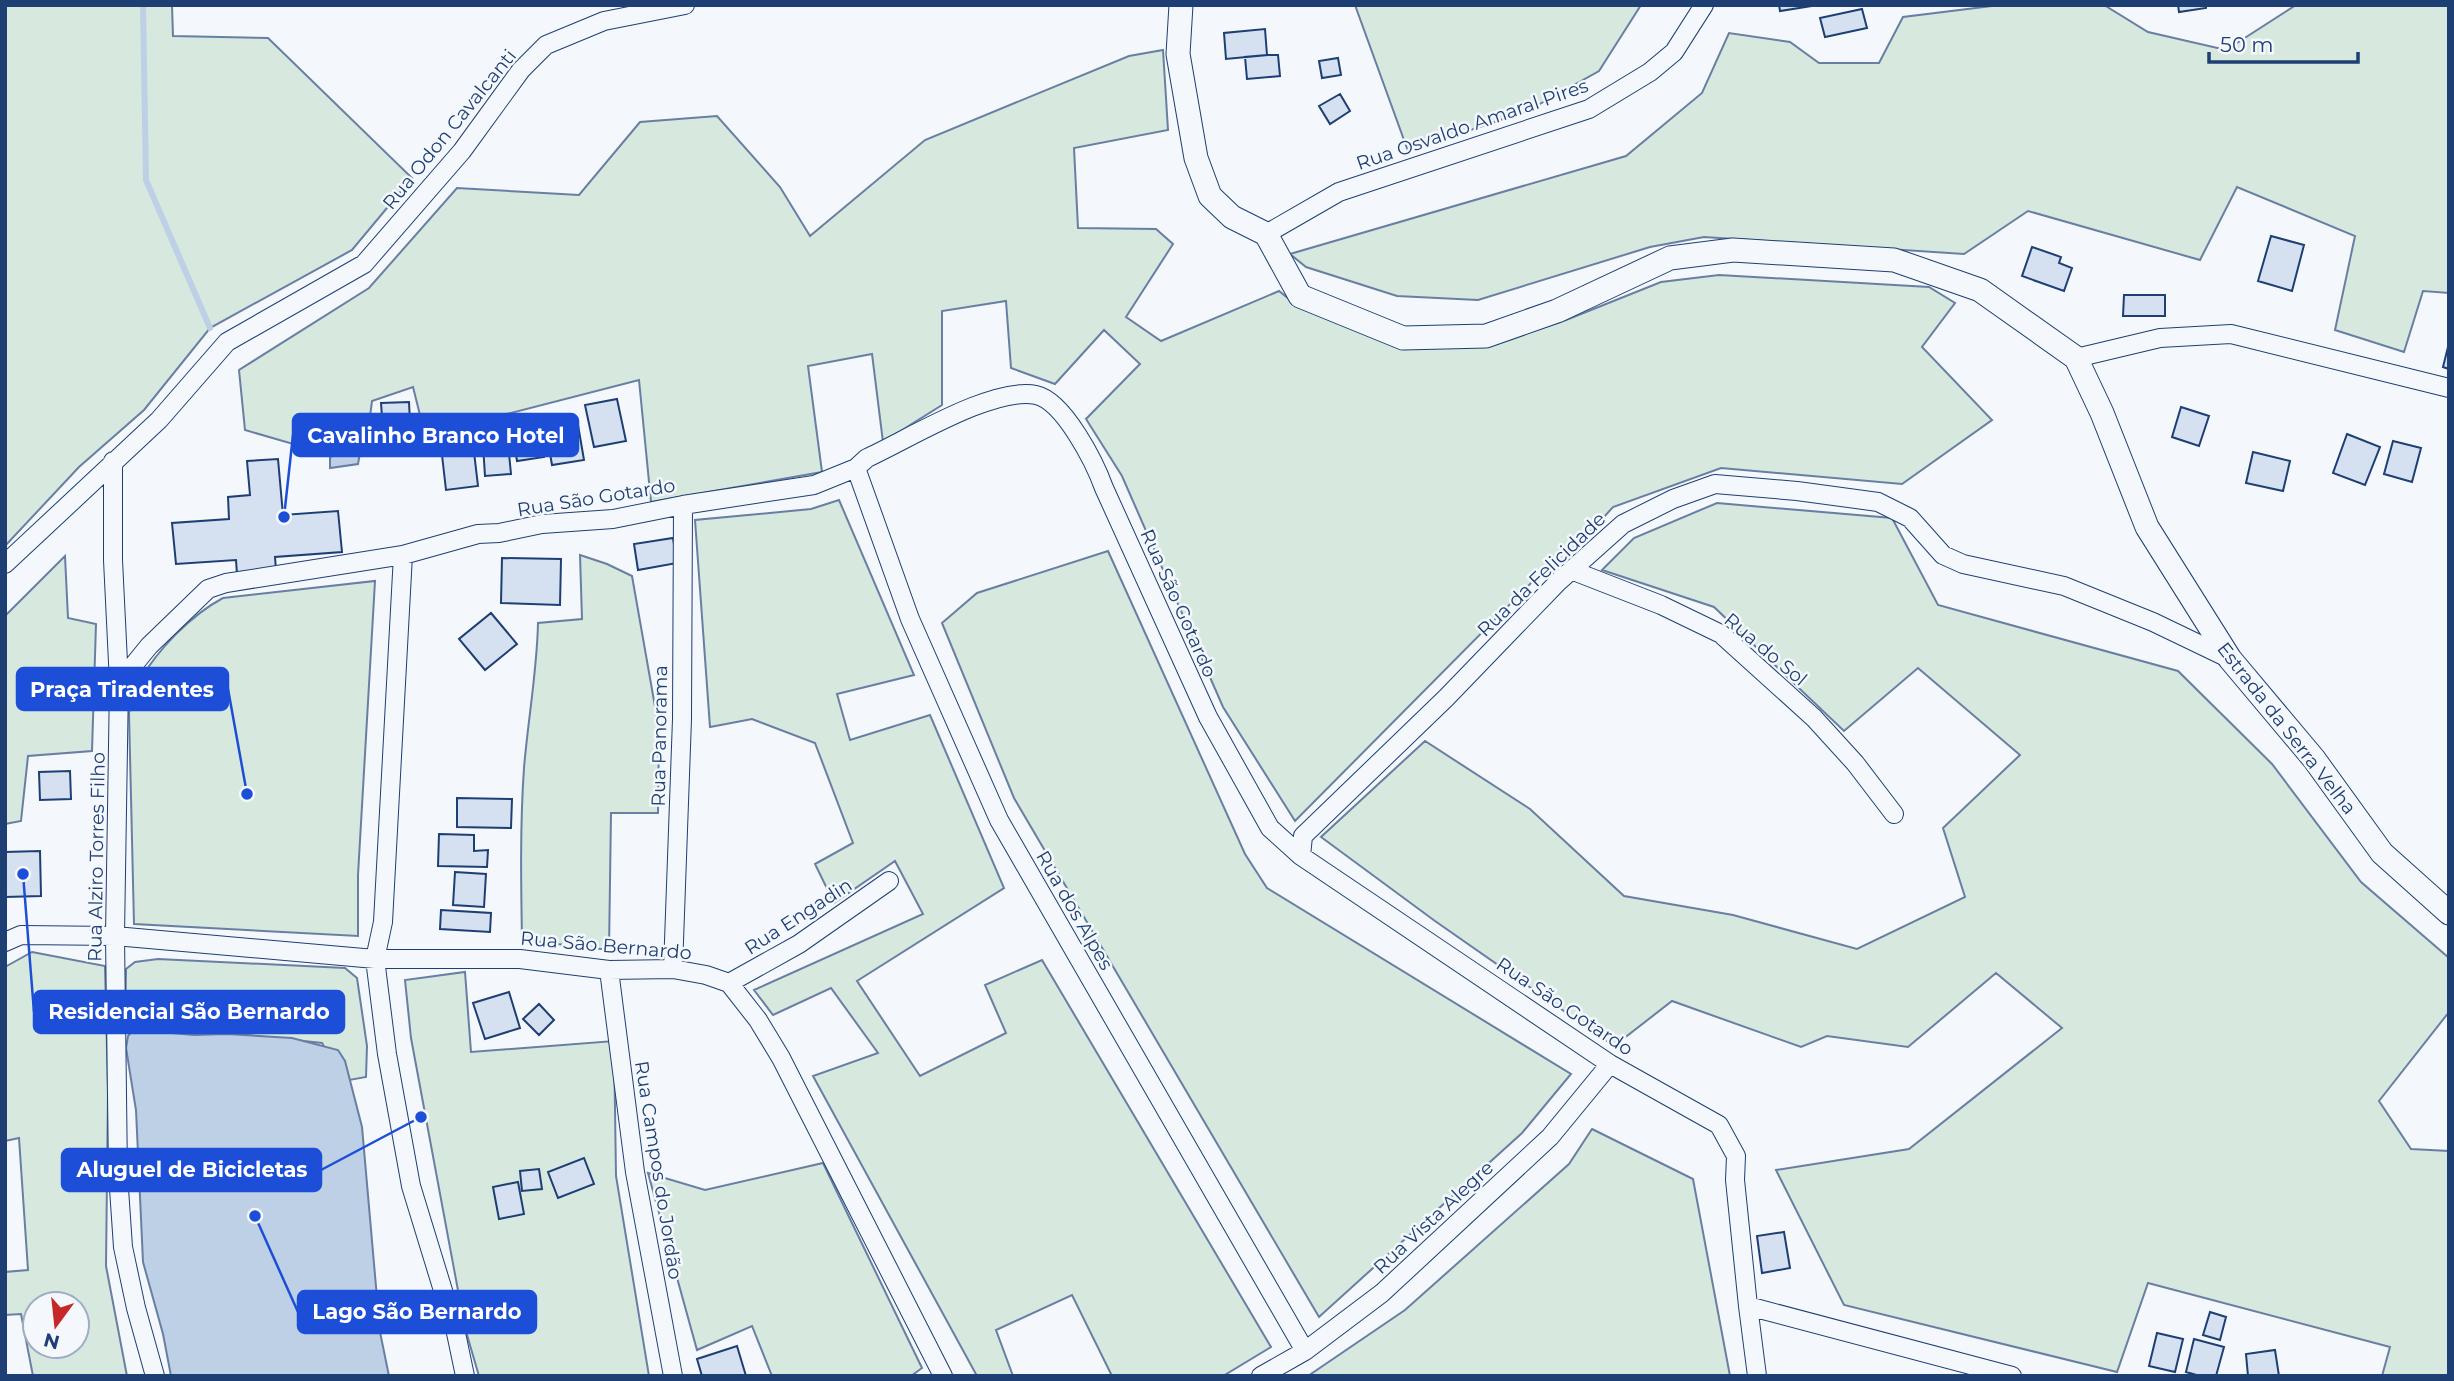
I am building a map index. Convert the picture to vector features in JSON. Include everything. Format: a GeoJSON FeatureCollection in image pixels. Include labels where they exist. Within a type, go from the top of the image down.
{"type":"FeatureCollection","features":[{"type":"Feature","properties":{"kind":"street","name":"Rua Odon Cavalcanti"},"geometry":{"type":"LineString","coordinates":[[5,564],[159,419],[227,342],[364,264],[462,151],[521,70],[546,45],[604,21],[685,5]]}},
{"type":"Feature","properties":{"kind":"street"},"geometry":{"type":"LineString","coordinates":[[1181,5],[1178,54],[1196,158],[1210,196],[1233,217],[1266,234],[1300,296],[1403,338],[1486,336],[1558,311],[1670,258],[1733,250],[1894,260],[1980,290],[2077,358],[2160,338],[2231,334],[2449,388]]}},
{"type":"Feature","properties":{"kind":"street","name":"Rua Osvaldo Amaral Pires"},"geometry":{"type":"LineString","coordinates":[[1266,234],[1339,192],[1589,109],[1650,72],[1674,52],[1704,5]]}},
{"type":"Feature","properties":{"kind":"street","name":"Estrada da Serra Velha"},"geometry":{"type":"LineString","coordinates":[[2077,358],[2147,527],[2230,659],[2314,759],[2382,853],[2449,913]]}},
{"type":"Feature","properties":{"kind":"street","name":"Rua São Gotardo"},"geometry":{"type":"LineString","coordinates":[[119,683],[149,646],[208,589],[226,583],[403,555],[478,534],[499,533],[542,524],[613,519],[682,505],[814,485],[856,468],[867,458],[984,403],[1025,394],[1038,395],[1053,405],[1077,433],[1095,464],[1208,718],[1270,828],[1301,856],[1611,1064],[1719,1125],[1736,1156],[1735,1180],[1758,1376]]}},
{"type":"Feature","properties":{"kind":"street","name":"Rua Alziro Torres Filho"},"geometry":{"type":"LineString","coordinates":[[113,461],[113,560],[119,683],[115,936],[118,1174],[123,1247],[155,1376]]}},
{"type":"Feature","properties":{"kind":"street","name":"Rua dos Alpes"},"geometry":{"type":"LineString","coordinates":[[856,468],[911,619],[999,820],[1305,1351]]}},
{"type":"Feature","properties":{"kind":"street","name":"Rua da Felicidade"},"geometry":{"type":"LineString","coordinates":[[1301,856],[1303,836],[1446,698],[1571,570],[1623,524],[1673,499],[1715,484],[1878,502],[1910,518],[1943,555],[1963,564],[2064,586],[2153,622],[2230,659]]}},
{"type":"Feature","properties":{"kind":"street","name":"Rua Panorama"},"geometry":{"type":"LineString","coordinates":[[673,969],[682,719],[682,505]]}},
{"type":"Feature","properties":{"kind":"street"},"geometry":{"type":"LineString","coordinates":[[403,555],[383,922],[375,959],[387,1054],[411,1186],[456,1333],[465,1376]]}},
{"type":"Feature","properties":{"kind":"street","name":"Rua do Sol"},"geometry":{"type":"LineString","coordinates":[[1571,570],[1661,604],[1721,634],[1814,718],[1855,763],[1894,814]]}},
{"type":"Feature","properties":{"kind":"street","name":"Rua Engadin"},"geometry":{"type":"LineString","coordinates":[[729,983],[799,944],[889,881]]}},
{"type":"Feature","properties":{"kind":"street","name":"Rua São Bernardo"},"geometry":{"type":"LineString","coordinates":[[5,943],[21,935],[115,936],[375,959],[520,959],[609,970],[673,969],[706,975],[729,983]]}},
{"type":"Feature","properties":{"kind":"street","name":"Rua Campos do Jordão"},"geometry":{"type":"LineString","coordinates":[[609,970],[635,1172],[673,1376]]}},
{"type":"Feature","properties":{"kind":"street"},"geometry":{"type":"LineString","coordinates":[[729,983],[758,1020],[781,1058],[943,1376]]}},
{"type":"Feature","properties":{"kind":"street","name":"Rua Vista Alegre"},"geometry":{"type":"LineString","coordinates":[[1261,1376],[1305,1351],[1382,1293],[1550,1138],[1611,1064]]}},
{"type":"Feature","properties":{"kind":"street"},"geometry":{"type":"LineString","coordinates":[[1748,1307],[2012,1376]]}},
{"type":"Feature","properties":{"kind":"shaded area"},"geometry":{"type":"Polygon","coordinates":[[[5,5],[172,5],[173,36],[268,38],[412,178],[352,250],[210,328],[144,410],[79,467],[5,546],[5,5]]]}},
{"type":"Feature","properties":{"kind":"shaded area"},"geometry":{"type":"Polygon","coordinates":[[[1355,5],[1641,5],[1599,71],[1527,111],[1408,151],[1355,5]]]}},
{"type":"Feature","properties":{"kind":"shaded area"},"geometry":{"type":"Polygon","coordinates":[[[2000,5],[2104,5],[2148,32],[2226,50],[2296,5],[2449,5],[2449,293],[2423,291],[2404,352],[2335,330],[2355,236],[2237,187],[2200,260],[2028,211],[1964,254],[1704,237],[1650,247],[1478,300],[1397,296],[1306,267],[1290,254],[1626,156],[1702,93],[1729,33],[1790,42],[1819,63],[1879,63],[1903,17],[2000,5]]]}},
{"type":"Feature","properties":{"kind":"shaded area"},"geometry":{"type":"Polygon","coordinates":[[[1163,50],[1168,130],[1074,148],[1078,228],[1156,229],[1173,244],[1126,317],[1161,341],[1279,291],[1294,303],[1489,346],[1566,320],[1661,282],[1719,275],[1929,287],[1955,303],[1922,347],[1992,420],[1902,484],[1721,468],[1613,507],[1567,558],[1547,567],[1295,821],[1223,707],[1122,476],[1086,419],[1140,364],[1104,330],[1055,384],[1011,368],[1006,301],[942,311],[942,405],[883,442],[872,354],[808,366],[822,472],[651,502],[639,380],[425,435],[413,387],[372,401],[368,432],[348,425],[300,446],[245,430],[239,370],[369,288],[457,188],[579,195],[640,122],[717,116],[780,187],[810,236],[925,140],[1129,56],[1163,50]]]}},
{"type":"Feature","properties":{"kind":"shaded area"},"geometry":{"type":"Polygon","coordinates":[[[839,500],[914,675],[837,694],[850,740],[930,715],[1004,888],[857,981],[920,1076],[1006,1033],[985,985],[1042,960],[1271,1347],[1223,1376],[1112,1376],[1072,1295],[996,1330],[1013,1376],[977,1376],[813,1076],[878,1053],[831,988],[773,1015],[754,990],[923,914],[895,861],[834,903],[815,864],[853,843],[815,743],[752,719],[710,727],[695,520],[811,509],[839,500]]]}},
{"type":"Feature","properties":{"kind":"shaded area"},"geometry":{"type":"Polygon","coordinates":[[[1717,503],[1892,518],[1938,605],[2178,671],[2272,764],[2361,882],[2449,958],[2449,1012],[2379,1101],[2411,1149],[2449,1151],[2449,1376],[2382,1376],[2390,1347],[2148,1283],[2117,1372],[1844,1305],[1776,1170],[1909,1149],[2062,1028],[1996,973],[1908,1047],[1827,1036],[1801,1047],[1672,1001],[1614,1046],[1435,921],[1321,837],[1425,741],[1530,809],[1624,896],[1733,915],[1857,949],[1965,897],[1943,828],[2020,755],[1918,668],[1844,731],[1714,607],[1602,570],[1634,538],[1717,503]]]}},
{"type":"Feature","properties":{"kind":"shaded area"},"geometry":{"type":"Polygon","coordinates":[[[1108,551],[1245,854],[1267,888],[1571,1074],[1522,1133],[1319,1317],[1014,798],[942,623],[977,593],[1108,551]]]}},
{"type":"Feature","properties":{"kind":"shaded area"},"geometry":{"type":"Polygon","coordinates":[[[580,555],[632,576],[659,729],[658,813],[611,813],[609,950],[522,940],[523,789],[538,623],[582,619],[580,555]]]}},
{"type":"Feature","properties":{"kind":"shaded area"},"geometry":{"type":"Polygon","coordinates":[[[65,556],[68,618],[96,624],[92,751],[28,756],[21,821],[5,824],[5,616],[65,556]]]}},
{"type":"Feature","properties":{"kind":"shaded area"},"geometry":{"type":"Polygon","coordinates":[[[375,581],[358,875],[358,936],[134,924],[129,713],[135,689],[146,670],[187,624],[223,598],[375,581]]]}},
{"type":"Feature","properties":{"kind":"shaded area"},"geometry":{"type":"Polygon","coordinates":[[[32,952],[105,966],[108,1092],[106,1266],[127,1376],[33,1376],[30,1360],[91,1360],[91,1290],[21,1290],[21,1314],[5,1315],[5,1272],[28,1270],[19,1138],[5,1141],[5,967],[32,952]]]}},
{"type":"Feature","properties":{"kind":"shaded area"},"geometry":{"type":"Polygon","coordinates":[[[158,959],[345,968],[357,978],[367,1046],[366,1077],[344,1081],[322,1043],[198,1030],[175,1030],[153,1036],[125,1032],[126,969],[135,962],[158,959]]]}},
{"type":"Feature","properties":{"kind":"shaded area"},"geometry":{"type":"Polygon","coordinates":[[[465,972],[471,1052],[614,1041],[616,1176],[649,1376],[479,1376],[465,1328],[411,1038],[405,980],[465,972]]]}},
{"type":"Feature","properties":{"kind":"shaded area"},"geometry":{"type":"Polygon","coordinates":[[[1592,1129],[1693,1179],[1730,1376],[1308,1376],[1405,1310],[1569,1164],[1592,1129]]]}},
{"type":"Feature","properties":{"kind":"shaded area"},"geometry":{"type":"Polygon","coordinates":[[[823,1163],[922,1368],[911,1376],[772,1376],[752,1326],[697,1350],[648,1173],[705,1190],[823,1163]]]}},
{"type":"Feature","properties":{"kind":"water"},"geometry":{"type":"Polygon","coordinates":[[[343,452],[360,453],[358,464],[330,468],[330,457],[343,452]]]}},
{"type":"Feature","properties":{"kind":"water"},"geometry":{"type":"Polygon","coordinates":[[[136,1027],[194,1035],[292,1038],[338,1050],[345,1061],[362,1127],[380,1332],[389,1376],[171,1376],[163,1334],[143,1262],[136,1110],[126,1048],[128,1036],[136,1027]]]}},
{"type":"Feature","properties":{"kind":"building"},"geometry":{"type":"Polygon","coordinates":[[[1779,5],[1818,5],[1780,11],[1779,5]]]}},
{"type":"Feature","properties":{"kind":"building"},"geometry":{"type":"Polygon","coordinates":[[[2178,5],[2206,5],[2206,8],[2179,12],[2178,5]]]}},
{"type":"Feature","properties":{"kind":"building"},"geometry":{"type":"Polygon","coordinates":[[[1862,9],[1867,28],[1825,37],[1820,18],[1862,9]]]}},
{"type":"Feature","properties":{"kind":"building"},"geometry":{"type":"Polygon","coordinates":[[[1265,29],[1267,55],[1226,59],[1224,33],[1265,29]]]}},
{"type":"Feature","properties":{"kind":"building"},"geometry":{"type":"Polygon","coordinates":[[[1278,55],[1280,76],[1247,79],[1245,57],[1278,55]]]}},
{"type":"Feature","properties":{"kind":"building"},"geometry":{"type":"Polygon","coordinates":[[[1338,58],[1341,75],[1322,78],[1319,61],[1338,58]]]}},
{"type":"Feature","properties":{"kind":"building"},"geometry":{"type":"Polygon","coordinates":[[[1340,94],[1350,111],[1330,124],[1319,106],[1340,94]]]}},
{"type":"Feature","properties":{"kind":"building"},"geometry":{"type":"Polygon","coordinates":[[[2271,236],[2304,245],[2292,291],[2258,281],[2271,236]]]}},
{"type":"Feature","properties":{"kind":"building"},"geometry":{"type":"Polygon","coordinates":[[[2032,247],[2061,257],[2059,263],[2072,268],[2064,291],[2022,276],[2032,247]]]}},
{"type":"Feature","properties":{"kind":"building"},"geometry":{"type":"Polygon","coordinates":[[[2124,295],[2165,295],[2165,316],[2123,316],[2124,295]]]}},
{"type":"Feature","properties":{"kind":"building"},"geometry":{"type":"Polygon","coordinates":[[[2449,343],[2449,369],[2443,367],[2449,343]]]}},
{"type":"Feature","properties":{"kind":"building"},"geometry":{"type":"Polygon","coordinates":[[[617,399],[626,441],[594,447],[585,405],[617,399]]]}},
{"type":"Feature","properties":{"kind":"building"},"geometry":{"type":"Polygon","coordinates":[[[409,402],[411,444],[384,445],[381,403],[409,402]]]}},
{"type":"Feature","properties":{"kind":"building"},"geometry":{"type":"Polygon","coordinates":[[[2181,407],[2209,416],[2199,446],[2172,437],[2181,407]]]}},
{"type":"Feature","properties":{"kind":"building"},"geometry":{"type":"Polygon","coordinates":[[[578,425],[584,460],[552,465],[546,430],[578,425]]]}},
{"type":"Feature","properties":{"kind":"building"},"geometry":{"type":"Polygon","coordinates":[[[540,430],[544,457],[517,461],[513,434],[540,430]]]}},
{"type":"Feature","properties":{"kind":"building"},"geometry":{"type":"Polygon","coordinates":[[[2347,434],[2380,447],[2365,485],[2333,473],[2347,434]]]}},
{"type":"Feature","properties":{"kind":"building"},"geometry":{"type":"Polygon","coordinates":[[[2393,441],[2421,448],[2412,482],[2384,474],[2393,441]]]}},
{"type":"Feature","properties":{"kind":"building"},"geometry":{"type":"Polygon","coordinates":[[[508,443],[511,474],[485,476],[483,445],[508,443]]]}},
{"type":"Feature","properties":{"kind":"building"},"geometry":{"type":"Polygon","coordinates":[[[474,452],[478,486],[446,490],[442,455],[474,452]]]}},
{"type":"Feature","properties":{"kind":"building"},"geometry":{"type":"Polygon","coordinates":[[[2253,452],[2290,461],[2283,491],[2246,483],[2253,452]]]}},
{"type":"Feature","properties":{"kind":"building"},"geometry":{"type":"Polygon","coordinates":[[[278,459],[283,515],[338,511],[342,552],[275,557],[276,570],[237,574],[236,560],[176,564],[172,523],[229,519],[228,497],[250,495],[247,461],[278,459]]]}},
{"type":"Feature","properties":{"kind":"building"},"geometry":{"type":"Polygon","coordinates":[[[673,538],[677,563],[638,570],[634,544],[673,538]]]}},
{"type":"Feature","properties":{"kind":"building"},"geometry":{"type":"Polygon","coordinates":[[[502,558],[561,559],[560,605],[501,603],[502,558]]]}},
{"type":"Feature","properties":{"kind":"building"},"geometry":{"type":"Polygon","coordinates":[[[491,613],[517,644],[485,670],[459,639],[491,613]]]}},
{"type":"Feature","properties":{"kind":"building"},"geometry":{"type":"Polygon","coordinates":[[[70,771],[71,799],[40,800],[39,772],[70,771]]]}},
{"type":"Feature","properties":{"kind":"building"},"geometry":{"type":"Polygon","coordinates":[[[457,798],[512,799],[511,828],[457,827],[457,798]]]}},
{"type":"Feature","properties":{"kind":"building"},"geometry":{"type":"Polygon","coordinates":[[[439,834],[474,835],[474,851],[488,850],[487,867],[438,866],[439,834]]]}},
{"type":"Feature","properties":{"kind":"building"},"geometry":{"type":"Polygon","coordinates":[[[40,851],[41,896],[5,897],[5,852],[40,851]]]}},
{"type":"Feature","properties":{"kind":"building"},"geometry":{"type":"Polygon","coordinates":[[[455,872],[486,874],[484,907],[453,905],[455,872]]]}},
{"type":"Feature","properties":{"kind":"building"},"geometry":{"type":"Polygon","coordinates":[[[441,910],[491,913],[490,932],[440,929],[441,910]]]}},
{"type":"Feature","properties":{"kind":"building"},"geometry":{"type":"Polygon","coordinates":[[[509,992],[520,1028],[485,1039],[473,1003],[509,992]]]}},
{"type":"Feature","properties":{"kind":"building"},"geometry":{"type":"Polygon","coordinates":[[[539,1004],[554,1020],[539,1035],[523,1019],[539,1004]]]}},
{"type":"Feature","properties":{"kind":"building"},"geometry":{"type":"Polygon","coordinates":[[[584,1158],[594,1184],[558,1198],[548,1172],[584,1158]]]}},
{"type":"Feature","properties":{"kind":"building"},"geometry":{"type":"Polygon","coordinates":[[[539,1169],[542,1189],[522,1191],[520,1171],[539,1169]]]}},
{"type":"Feature","properties":{"kind":"building"},"geometry":{"type":"Polygon","coordinates":[[[518,1182],[524,1214],[499,1219],[493,1187],[518,1182]]]}},
{"type":"Feature","properties":{"kind":"building"},"geometry":{"type":"Polygon","coordinates":[[[1784,1232],[1790,1268],[1762,1273],[1757,1236],[1784,1232]]]}},
{"type":"Feature","properties":{"kind":"building"},"geometry":{"type":"Polygon","coordinates":[[[2210,1312],[2226,1317],[2220,1340],[2203,1335],[2210,1312]]]}},
{"type":"Feature","properties":{"kind":"building"},"geometry":{"type":"Polygon","coordinates":[[[2157,1333],[2183,1339],[2175,1372],[2149,1366],[2157,1333]]]}},
{"type":"Feature","properties":{"kind":"building"},"geometry":{"type":"Polygon","coordinates":[[[2194,1339],[2224,1347],[2216,1376],[2200,1376],[2186,1372],[2194,1339]]]}},
{"type":"Feature","properties":{"kind":"building"},"geometry":{"type":"Polygon","coordinates":[[[737,1346],[746,1376],[702,1376],[697,1359],[737,1346]]]}},
{"type":"Feature","properties":{"kind":"building"},"geometry":{"type":"Polygon","coordinates":[[[2275,1350],[2279,1376],[2248,1376],[2246,1354],[2275,1350]]]}},
{"type":"Feature","properties":{"kind":"waterway"},"geometry":{"type":"LineString","coordinates":[[143,5],[146,180],[210,328]]}},
{"type":"Feature","properties":{"kind":"place","name":"Cavalinho Branco Hotel"},"geometry":{"type":"Point","coordinates":[284,517]}},
{"type":"Feature","properties":{"kind":"place","name":"Praça Tiradentes"},"geometry":{"type":"Point","coordinates":[247,794]}},
{"type":"Feature","properties":{"kind":"place","name":"Residencial São Bernardo"},"geometry":{"type":"Point","coordinates":[23,874]}},
{"type":"Feature","properties":{"kind":"place","name":"Aluguel de Bicicletas"},"geometry":{"type":"Point","coordinates":[421,1117]}},
{"type":"Feature","properties":{"kind":"place","name":"Lago São Bernardo"},"geometry":{"type":"Point","coordinates":[255,1216]}}]}
